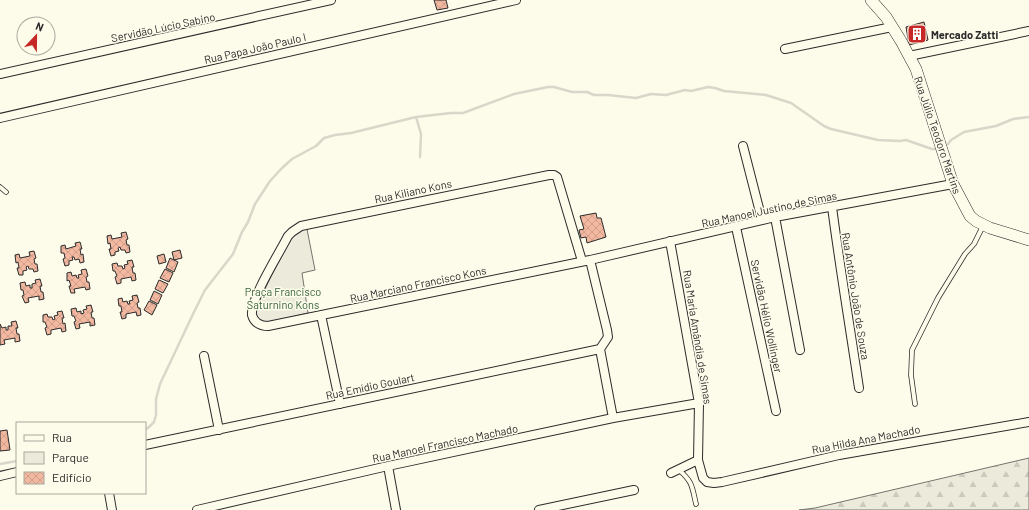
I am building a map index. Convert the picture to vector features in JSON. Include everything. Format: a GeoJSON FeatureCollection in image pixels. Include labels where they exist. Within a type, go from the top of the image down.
{"type":"FeatureCollection","features":[{"type":"Feature","properties":{"kind":"main road","name":"Rua Júlio Teodoro Martins"},"geometry":{"type":"LineString","coordinates":[[871,0],[879,8],[892,27],[916,69],[954,184],[970,216],[983,226],[1029,240]]}},
{"type":"Feature","properties":{"kind":"street","name":"Servidão Lúcio Sabino"},"geometry":{"type":"LineString","coordinates":[[0,74],[330,0]]}},
{"type":"Feature","properties":{"kind":"street","name":"Rua Papa João Paulo I"},"geometry":{"type":"LineString","coordinates":[[0,118],[516,0]]}},
{"type":"Feature","properties":{"kind":"street"},"geometry":{"type":"LineString","coordinates":[[785,50],[892,27]]}},
{"type":"Feature","properties":{"kind":"street"},"geometry":{"type":"LineString","coordinates":[[909,56],[1029,31]]}},
{"type":"Feature","properties":{"kind":"street"},"geometry":{"type":"LineString","coordinates":[[743,146],[762,220]]}},
{"type":"Feature","properties":{"kind":"street","name":"Rua Kiliano Kons"},"geometry":{"type":"LineString","coordinates":[[259,324],[253,317],[252,313],[255,299],[288,236],[296,228],[549,175],[558,177],[586,260]]}},
{"type":"Feature","properties":{"kind":"street","name":"Rua Manoel Justino de Simas"},"geometry":{"type":"LineString","coordinates":[[586,260],[775,217],[954,184]]}},
{"type":"Feature","properties":{"kind":"street","name":"Rua Antônio João de Souza"},"geometry":{"type":"LineString","coordinates":[[832,207],[840,275],[845,297],[859,388]]}},
{"type":"Feature","properties":{"kind":"street"},"geometry":{"type":"LineString","coordinates":[[775,217],[800,350]]}},
{"type":"Feature","properties":{"kind":"street","name":"Servidão Hélio Wollinger"},"geometry":{"type":"LineString","coordinates":[[736,227],[776,411]]}},
{"type":"Feature","properties":{"kind":"street","name":"Rua Maria Amândia de Simas"},"geometry":{"type":"LineString","coordinates":[[670,241],[699,403],[698,460],[703,478],[707,482]]}},
{"type":"Feature","properties":{"kind":"street"},"geometry":{"type":"LineString","coordinates":[[586,260],[607,330],[608,337],[600,349],[613,418]]}},
{"type":"Feature","properties":{"kind":"street","name":"Rua Marciano Francisco Kons"},"geometry":{"type":"LineString","coordinates":[[259,324],[268,326],[586,260]]}},
{"type":"Feature","properties":{"kind":"street"},"geometry":{"type":"LineString","coordinates":[[321,315],[340,404]]}},
{"type":"Feature","properties":{"kind":"street","name":"Rua Emídio Goulart"},"geometry":{"type":"LineString","coordinates":[[146,445],[600,349]]}},
{"type":"Feature","properties":{"kind":"street"},"geometry":{"type":"LineString","coordinates":[[204,356],[218,430]]}},
{"type":"Feature","properties":{"kind":"street","name":"Rua Manoel Francisco Machado"},"geometry":{"type":"LineString","coordinates":[[197,510],[388,466],[613,418],[699,403]]}},
{"type":"Feature","properties":{"kind":"street","name":"Rua Hilda Ana Machado"},"geometry":{"type":"LineString","coordinates":[[707,482],[722,482],[854,452],[1029,422]]}},
{"type":"Feature","properties":{"kind":"street"},"geometry":{"type":"LineString","coordinates":[[674,471],[698,460]]}},
{"type":"Feature","properties":{"kind":"street"},"geometry":{"type":"LineString","coordinates":[[388,466],[396,510]]}},
{"type":"Feature","properties":{"kind":"street"},"geometry":{"type":"LineString","coordinates":[[0,476],[16,472]]}},
{"type":"Feature","properties":{"kind":"street"},"geometry":{"type":"LineString","coordinates":[[539,510],[634,490]]}},
{"type":"Feature","properties":{"kind":"street"},"geometry":{"type":"LineString","coordinates":[[109,494],[112,510]]}},
{"type":"Feature","properties":{"kind":"lane"},"geometry":{"type":"LineString","coordinates":[[0,187],[6,192]]}},
{"type":"Feature","properties":{"kind":"lane"},"geometry":{"type":"LineString","coordinates":[[915,404],[911,375],[912,350],[938,298],[965,254],[974,244],[983,226]]}},
{"type":"Feature","properties":{"kind":"lane"},"geometry":{"type":"LineString","coordinates":[[674,471],[688,478],[691,482],[696,504]]}},
{"type":"Feature","properties":{"kind":"green space","name":"Praça Francisco Saturnino Kons"},"geometry":{"type":"Polygon","coordinates":[[[307,229],[315,270],[302,273],[308,313],[269,322],[261,321],[256,314],[258,300],[291,237],[302,230],[307,229]]]}},
{"type":"Feature","properties":{"kind":"green space"},"geometry":{"type":"Polygon","coordinates":[[[1029,458],[1029,510],[799,510],[815,508],[1029,458]]]}},
{"type":"Feature","properties":{"kind":"building"},"geometry":{"type":"Polygon","coordinates":[[[434,0],[446,0],[448,8],[437,10],[434,0]]]}},
{"type":"Feature","properties":{"kind":"building","name":"Mercado Zatti"},"geometry":{"type":"Polygon","coordinates":[[[924,22],[928,40],[909,45],[906,27],[924,22]]]}},
{"type":"Feature","properties":{"kind":"building"},"geometry":{"type":"Polygon","coordinates":[[[596,213],[597,218],[601,218],[606,237],[587,243],[586,237],[581,238],[579,230],[584,229],[580,216],[596,213]]]}},
{"type":"Feature","properties":{"kind":"building"},"geometry":{"type":"Polygon","coordinates":[[[126,232],[128,239],[126,240],[127,245],[129,245],[130,252],[126,253],[125,250],[121,250],[120,247],[118,248],[119,251],[115,252],[115,255],[111,256],[109,249],[111,249],[110,243],[108,244],[107,236],[111,235],[112,239],[122,237],[121,233],[126,232]]]}},
{"type":"Feature","properties":{"kind":"building"},"geometry":{"type":"Polygon","coordinates":[[[80,242],[82,249],[80,249],[81,255],[83,254],[84,262],[80,263],[79,259],[75,260],[74,257],[72,257],[73,260],[69,261],[69,265],[65,266],[63,259],[65,258],[64,253],[61,253],[61,246],[65,245],[66,249],[76,246],[75,243],[80,242]]]}},
{"type":"Feature","properties":{"kind":"building"},"geometry":{"type":"Polygon","coordinates":[[[180,250],[182,258],[174,260],[172,252],[180,250]]]}},
{"type":"Feature","properties":{"kind":"building"},"geometry":{"type":"Polygon","coordinates":[[[34,251],[36,258],[34,259],[35,264],[37,264],[38,271],[34,272],[33,269],[29,269],[28,266],[26,267],[27,270],[23,271],[23,275],[19,275],[17,268],[19,268],[18,262],[16,263],[15,255],[19,254],[20,258],[30,256],[29,252],[34,251]]]}},
{"type":"Feature","properties":{"kind":"building"},"geometry":{"type":"Polygon","coordinates":[[[164,254],[166,262],[159,264],[157,256],[164,254]]]}},
{"type":"Feature","properties":{"kind":"building"},"geometry":{"type":"Polygon","coordinates":[[[170,258],[178,262],[174,272],[166,268],[170,258]]]}},
{"type":"Feature","properties":{"kind":"building"},"geometry":{"type":"Polygon","coordinates":[[[132,260],[134,267],[132,267],[133,273],[135,273],[136,280],[132,281],[131,277],[121,279],[121,283],[117,284],[115,277],[117,276],[115,271],[113,271],[112,264],[117,263],[118,266],[122,266],[123,269],[125,268],[124,265],[128,264],[127,261],[132,260]]]}},
{"type":"Feature","properties":{"kind":"building"},"geometry":{"type":"Polygon","coordinates":[[[86,269],[88,276],[86,277],[87,282],[89,282],[90,289],[86,290],[85,287],[74,289],[75,293],[71,293],[69,280],[67,281],[67,273],[71,272],[72,276],[76,275],[77,278],[79,278],[78,275],[82,274],[81,270],[86,269]]]}},
{"type":"Feature","properties":{"kind":"building"},"geometry":{"type":"Polygon","coordinates":[[[165,269],[173,273],[169,282],[160,278],[165,269]]]}},
{"type":"Feature","properties":{"kind":"building"},"geometry":{"type":"Polygon","coordinates":[[[40,279],[42,286],[40,286],[41,292],[43,292],[44,299],[39,300],[39,296],[28,298],[29,302],[25,303],[22,296],[24,295],[23,290],[21,290],[20,283],[25,282],[26,286],[30,285],[30,288],[32,288],[32,284],[36,283],[35,280],[40,279]]]}},
{"type":"Feature","properties":{"kind":"building"},"geometry":{"type":"Polygon","coordinates":[[[159,280],[168,284],[163,293],[155,289],[159,280]]]}},
{"type":"Feature","properties":{"kind":"building"},"geometry":{"type":"Polygon","coordinates":[[[154,291],[162,295],[158,304],[150,300],[154,291]]]}},
{"type":"Feature","properties":{"kind":"building"},"geometry":{"type":"Polygon","coordinates":[[[137,295],[139,302],[137,303],[138,308],[140,308],[141,315],[137,316],[136,312],[126,314],[126,318],[122,319],[120,312],[122,312],[121,306],[119,306],[118,299],[122,298],[123,302],[127,301],[128,304],[130,304],[129,301],[133,300],[132,296],[137,295]]]}},
{"type":"Feature","properties":{"kind":"building"},"geometry":{"type":"Polygon","coordinates":[[[149,301],[157,305],[152,315],[144,310],[149,301]]]}},
{"type":"Feature","properties":{"kind":"building"},"geometry":{"type":"Polygon","coordinates":[[[91,305],[93,312],[91,312],[92,318],[94,318],[95,325],[90,326],[90,322],[79,324],[80,328],[76,329],[74,322],[76,321],[74,316],[72,316],[71,309],[76,308],[77,312],[81,311],[81,314],[84,313],[83,310],[87,309],[86,306],[91,305]]]}},
{"type":"Feature","properties":{"kind":"building"},"geometry":{"type":"Polygon","coordinates":[[[62,311],[64,318],[62,318],[63,324],[65,323],[66,331],[62,332],[61,328],[51,330],[51,334],[47,335],[45,328],[47,327],[45,322],[43,322],[43,315],[47,314],[48,317],[52,317],[53,320],[55,319],[54,316],[58,315],[57,312],[62,311]]]}},
{"type":"Feature","properties":{"kind":"building"},"geometry":{"type":"Polygon","coordinates":[[[16,321],[18,328],[16,328],[17,334],[19,334],[20,341],[15,342],[15,338],[4,340],[5,344],[0,345],[0,324],[2,328],[6,327],[6,330],[8,330],[8,326],[12,326],[11,322],[16,321]]]}},
{"type":"Feature","properties":{"kind":"building"},"geometry":{"type":"Polygon","coordinates":[[[7,430],[10,450],[0,451],[0,431],[7,430]]]}},
{"type":"Feature","properties":{"kind":"waterway"},"geometry":{"type":"LineString","coordinates":[[146,429],[154,422],[156,415],[156,399],[160,384],[194,312],[205,290],[233,254],[255,204],[270,181],[282,168],[292,159],[316,146],[324,138],[416,117],[463,113],[514,94],[548,87],[554,87],[572,92],[587,92],[594,95],[636,98],[651,94],[666,95],[685,90],[691,91],[708,87],[724,91],[766,95],[791,103],[824,126],[831,129],[878,140],[906,140],[932,149],[938,149]]}},
{"type":"Feature","properties":{"kind":"waterway"},"geometry":{"type":"LineString","coordinates":[[416,117],[421,134],[420,157]]}},
{"type":"Feature","properties":{"kind":"waterway"},"geometry":{"type":"LineString","coordinates":[[948,144],[951,140],[964,132],[996,126],[1013,119],[1029,117]]}},
{"type":"Feature","properties":{"kind":"waterway"},"geometry":{"type":"LineString","coordinates":[[0,464],[16,461]]}},
{"type":"Feature","properties":{"kind":"place","name":"Mercado Zatti"},"geometry":{"type":"Point","coordinates":[917,34]}}]}
